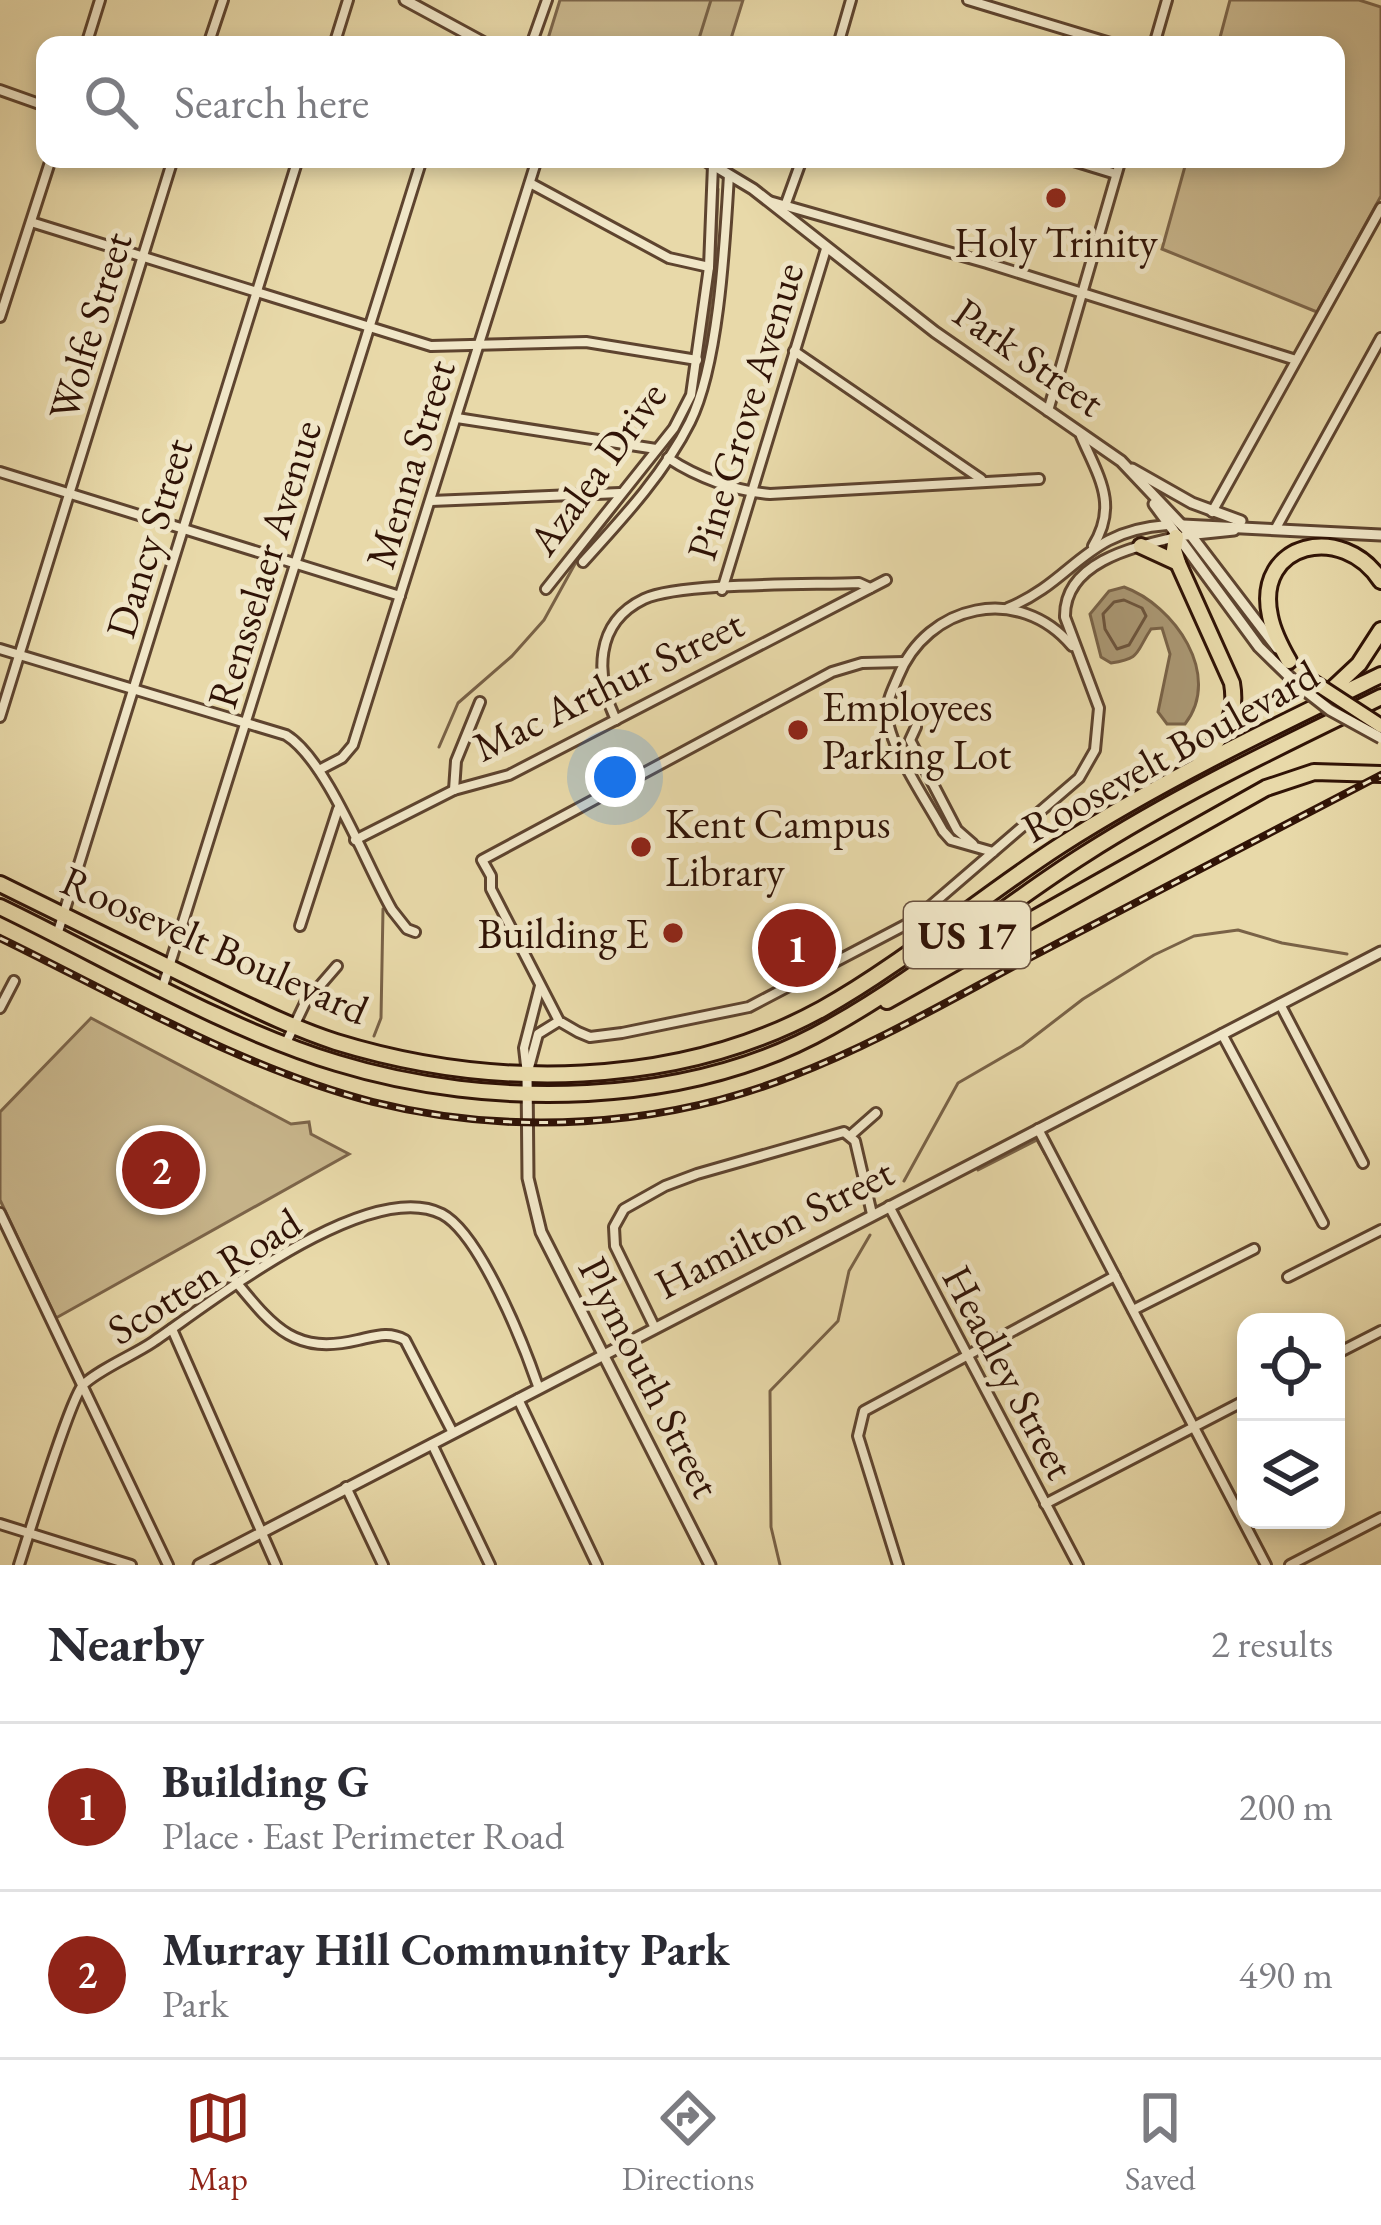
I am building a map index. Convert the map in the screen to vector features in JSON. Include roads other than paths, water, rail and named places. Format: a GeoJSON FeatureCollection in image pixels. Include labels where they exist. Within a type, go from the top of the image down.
{"type":"FeatureCollection","features":[{"type":"Feature","properties":{"kind":"highway"},"geometry":{"type":"LineString","coordinates":[[1179,530],[1174,550],[1178,563],[1232,683],[1235,702],[1225,733],[1189,770]]}},
{"type":"Feature","properties":{"kind":"highway"},"geometry":{"type":"LineString","coordinates":[[1141,546],[1178,563]]}},
{"type":"Feature","properties":{"kind":"highway"},"geometry":{"type":"LineString","coordinates":[[1289,661],[1269,614],[1274,574],[1287,557],[1306,547],[1340,546],[1368,562],[1381,581]]}},
{"type":"Feature","properties":{"kind":"highway"},"geometry":{"type":"LineString","coordinates":[[1299,715],[1344,681],[1381,630]]}},
{"type":"Feature","properties":{"kind":"highway","name":"Roosevelt Boulevard"},"geometry":{"type":"LineString","coordinates":[[0,884],[293,1027],[420,1063],[527,1074],[621,1070],[748,1041],[791,1024],[862,985],[1058,847],[1189,770],[1381,675]]}},
{"type":"Feature","properties":{"kind":"highway","name":"Roosevelt Boulevard"},"geometry":{"type":"LineString","coordinates":[[0,907],[286,1045],[392,1078],[526,1094],[602,1092],[696,1076],[779,1051],[827,1029],[1133,824],[1381,697]]}},
{"type":"Feature","properties":{"kind":"highway"},"geometry":{"type":"LineString","coordinates":[[827,1029],[902,993],[1266,788],[1330,771],[1381,774]]}},
{"type":"Feature","properties":{"kind":"main road"},"geometry":{"type":"LineString","coordinates":[[1304,682],[1381,726]]}},
{"type":"Feature","properties":{"kind":"street"},"geometry":{"type":"LineString","coordinates":[[89,36],[100,0]]}},
{"type":"Feature","properties":{"kind":"street"},"geometry":{"type":"LineString","coordinates":[[211,36],[223,0]]}},
{"type":"Feature","properties":{"kind":"street"},"geometry":{"type":"LineString","coordinates":[[337,36],[348,0]]}},
{"type":"Feature","properties":{"kind":"street"},"geometry":{"type":"LineString","coordinates":[[405,0],[471,36]]}},
{"type":"Feature","properties":{"kind":"street"},"geometry":{"type":"LineString","coordinates":[[534,36],[547,0]]}},
{"type":"Feature","properties":{"kind":"street"},"geometry":{"type":"LineString","coordinates":[[841,36],[851,0]]}},
{"type":"Feature","properties":{"kind":"street"},"geometry":{"type":"LineString","coordinates":[[968,0],[1087,36]]}},
{"type":"Feature","properties":{"kind":"street"},"geometry":{"type":"LineString","coordinates":[[1157,36],[1167,0]]}},
{"type":"Feature","properties":{"kind":"street"},"geometry":{"type":"LineString","coordinates":[[460,36],[462,31]]}},
{"type":"Feature","properties":{"kind":"street"},"geometry":{"type":"LineString","coordinates":[[0,90],[36,103]]}},
{"type":"Feature","properties":{"kind":"street"},"geometry":{"type":"LineString","coordinates":[[0,317],[48,168]]}},
{"type":"Feature","properties":{"kind":"street","name":"Wolfe Street"},"geometry":{"type":"LineString","coordinates":[[0,716],[170,168]]}},
{"type":"Feature","properties":{"kind":"street","name":"Dancy Street"},"geometry":{"type":"LineString","coordinates":[[57,935],[295,168]]}},
{"type":"Feature","properties":{"kind":"street","name":"Rensselaer Avenue"},"geometry":{"type":"LineString","coordinates":[[163,986],[419,168]]}},
{"type":"Feature","properties":{"kind":"street","name":"Menna Street"},"geometry":{"type":"LineString","coordinates":[[319,770],[342,758],[353,745],[534,168]]}},
{"type":"Feature","properties":{"kind":"street","name":"Azalea Drive"},"geometry":{"type":"LineString","coordinates":[[546,589],[683,414],[691,395],[710,267],[708,168]]}},
{"type":"Feature","properties":{"kind":"street","name":"Park Street"},"geometry":{"type":"LineString","coordinates":[[718,168],[784,209],[826,250],[1121,461],[1179,530]]}},
{"type":"Feature","properties":{"kind":"street","name":"Pine Grove Avenue"},"geometry":{"type":"LineString","coordinates":[[784,209],[799,168]]}},
{"type":"Feature","properties":{"kind":"street"},"geometry":{"type":"LineString","coordinates":[[1096,168],[1116,174]]}},
{"type":"Feature","properties":{"kind":"street"},"geometry":{"type":"LineString","coordinates":[[1048,412],[1118,168]]}},
{"type":"Feature","properties":{"kind":"street","name":"Azalea Drive"},"geometry":{"type":"LineString","coordinates":[[583,562],[636,503],[690,423],[711,350],[730,175]]}},
{"type":"Feature","properties":{"kind":"street"},"geometry":{"type":"LineString","coordinates":[[530,183],[669,258],[710,267]]}},
{"type":"Feature","properties":{"kind":"street"},"geometry":{"type":"LineString","coordinates":[[1212,512],[1381,208]]}},
{"type":"Feature","properties":{"kind":"street"},"geometry":{"type":"LineString","coordinates":[[784,209],[1081,292],[1296,360]]}},
{"type":"Feature","properties":{"kind":"street"},"geometry":{"type":"LineString","coordinates":[[31,222],[431,346],[586,342],[697,360]]}},
{"type":"Feature","properties":{"kind":"street","name":"Pine Grove Avenue"},"geometry":{"type":"LineString","coordinates":[[722,590],[826,250]]}},
{"type":"Feature","properties":{"kind":"street"},"geometry":{"type":"LineString","coordinates":[[1276,528],[1381,338]]}},
{"type":"Feature","properties":{"kind":"street"},"geometry":{"type":"LineString","coordinates":[[794,351],[982,480]]}},
{"type":"Feature","properties":{"kind":"street"},"geometry":{"type":"LineString","coordinates":[[457,418],[656,449]]}},
{"type":"Feature","properties":{"kind":"street"},"geometry":{"type":"LineString","coordinates":[[994,853],[951,840],[943,832],[890,730],[889,700],[904,662],[927,633],[972,610],[1007,608],[1044,590],[1092,547],[1105,526],[1108,500],[1082,436]]}},
{"type":"Feature","properties":{"kind":"street"},"geometry":{"type":"LineString","coordinates":[[668,458],[683,468],[752,492],[1039,479]]}},
{"type":"Feature","properties":{"kind":"street"},"geometry":{"type":"LineString","coordinates":[[1121,461],[1212,512],[1258,527]]}},
{"type":"Feature","properties":{"kind":"street"},"geometry":{"type":"LineString","coordinates":[[0,472],[400,596]]}},
{"type":"Feature","properties":{"kind":"street"},"geometry":{"type":"LineString","coordinates":[[431,501],[620,494]]}},
{"type":"Feature","properties":{"kind":"street"},"geometry":{"type":"LineString","coordinates":[[1092,547],[1132,530],[1258,527],[1381,535]]}},
{"type":"Feature","properties":{"kind":"street"},"geometry":{"type":"LineString","coordinates":[[904,662],[862,663],[832,672],[482,860],[491,890],[559,1021],[590,1037],[703,1019],[749,1006],[902,928],[1063,795],[1090,763],[1099,736],[1099,708],[1065,617],[1069,592],[1084,573],[1179,530]]}},
{"type":"Feature","properties":{"kind":"street"},"geometry":{"type":"LineString","coordinates":[[1179,530],[1289,661]]}},
{"type":"Feature","properties":{"kind":"street"},"geometry":{"type":"LineString","coordinates":[[1179,530],[1259,647],[1304,682],[1330,710],[1381,738]]}},
{"type":"Feature","properties":{"kind":"street","name":"Mac Arthur Street"},"geometry":{"type":"LineString","coordinates":[[355,840],[454,790],[509,775],[886,580]]}},
{"type":"Feature","properties":{"kind":"street"},"geometry":{"type":"LineString","coordinates":[[616,720],[604,692],[603,646],[619,618],[643,600],[722,590],[859,583],[870,588]]}},
{"type":"Feature","properties":{"kind":"street"},"geometry":{"type":"LineString","coordinates":[[1007,608],[1048,625],[1081,658]]}},
{"type":"Feature","properties":{"kind":"street"},"geometry":{"type":"LineString","coordinates":[[0,649],[246,723],[300,744],[319,770],[392,910],[415,932]]}},
{"type":"Feature","properties":{"kind":"street"},"geometry":{"type":"LineString","coordinates":[[454,790],[456,761],[480,702]]}},
{"type":"Feature","properties":{"kind":"street"},"geometry":{"type":"LineString","coordinates":[[916,728],[910,740],[957,830],[979,848]]}},
{"type":"Feature","properties":{"kind":"street"},"geometry":{"type":"LineString","coordinates":[[301,926],[338,809]]}},
{"type":"Feature","properties":{"kind":"street","name":"Hamilton Street"},"geometry":{"type":"LineString","coordinates":[[199,1565],[1381,952]]}},
{"type":"Feature","properties":{"kind":"street"},"geometry":{"type":"LineString","coordinates":[[286,1045],[305,1003],[338,966]]}},
{"type":"Feature","properties":{"kind":"street"},"geometry":{"type":"LineString","coordinates":[[0,1008],[14,981]]}},
{"type":"Feature","properties":{"kind":"street"},"geometry":{"type":"LineString","coordinates":[[527,1074],[524,1048],[540,984]]}},
{"type":"Feature","properties":{"kind":"street"},"geometry":{"type":"LineString","coordinates":[[1280,1004],[1363,1163]]}},
{"type":"Feature","properties":{"kind":"street"},"geometry":{"type":"LineString","coordinates":[[527,1074],[538,1034],[559,1021]]}},
{"type":"Feature","properties":{"kind":"street"},"geometry":{"type":"LineString","coordinates":[[1222,1034],[1323,1222]]}},
{"type":"Feature","properties":{"kind":"street","name":"Plymouth Street"},"geometry":{"type":"LineString","coordinates":[[527,1074],[528,1178],[535,1212],[554,1261],[710,1565]]}},
{"type":"Feature","properties":{"kind":"street"},"geometry":{"type":"LineString","coordinates":[[654,1326],[615,1246],[614,1226],[624,1209],[697,1174],[834,1134],[851,1135],[876,1113]]}},
{"type":"Feature","properties":{"kind":"street"},"geometry":{"type":"LineString","coordinates":[[1038,1129],[1266,1565]]}},
{"type":"Feature","properties":{"kind":"street"},"geometry":{"type":"LineString","coordinates":[[851,1135],[872,1214]]}},
{"type":"Feature","properties":{"kind":"street","name":"Scotten Road"},"geometry":{"type":"LineString","coordinates":[[83,1385],[236,1282],[370,1212],[404,1205],[428,1208],[454,1222],[473,1244],[538,1386]]}},
{"type":"Feature","properties":{"kind":"street","name":"Headley Street"},"geometry":{"type":"LineString","coordinates":[[889,1206],[1078,1565]]}},
{"type":"Feature","properties":{"kind":"street"},"geometry":{"type":"LineString","coordinates":[[0,1213],[168,1565]]}},
{"type":"Feature","properties":{"kind":"street"},"geometry":{"type":"LineString","coordinates":[[1288,1277],[1381,1230]]}},
{"type":"Feature","properties":{"kind":"street"},"geometry":{"type":"LineString","coordinates":[[1133,1310],[1254,1250]]}},
{"type":"Feature","properties":{"kind":"street"},"geometry":{"type":"LineString","coordinates":[[898,1565],[858,1436],[859,1421],[874,1404],[1115,1276]]}},
{"type":"Feature","properties":{"kind":"street"},"geometry":{"type":"LineString","coordinates":[[236,1282],[273,1324],[296,1340],[332,1347],[386,1334],[406,1340],[452,1432]]}},
{"type":"Feature","properties":{"kind":"street"},"geometry":{"type":"LineString","coordinates":[[172,1329],[276,1565]]}},
{"type":"Feature","properties":{"kind":"street"},"geometry":{"type":"LineString","coordinates":[[1345,1349],[1381,1331]]}},
{"type":"Feature","properties":{"kind":"street"},"geometry":{"type":"LineString","coordinates":[[19,1565],[83,1385]]}},
{"type":"Feature","properties":{"kind":"street"},"geometry":{"type":"LineString","coordinates":[[518,1397],[597,1565]]}},
{"type":"Feature","properties":{"kind":"street"},"geometry":{"type":"LineString","coordinates":[[1045,1504],[1237,1405]]}},
{"type":"Feature","properties":{"kind":"street"},"geometry":{"type":"LineString","coordinates":[[432,1442],[490,1565]]}},
{"type":"Feature","properties":{"kind":"street"},"geometry":{"type":"LineString","coordinates":[[346,1487],[382,1565]]}},
{"type":"Feature","properties":{"kind":"street"},"geometry":{"type":"LineString","coordinates":[[1291,1565],[1381,1518]]}},
{"type":"Feature","properties":{"kind":"street"},"geometry":{"type":"LineString","coordinates":[[0,1524],[130,1565]]}},
{"type":"Feature","properties":{"kind":"water"},"geometry":{"type":"Polygon","coordinates":[[[1124,587],[1160,609],[1188,644],[1199,684],[1185,724],[1167,724],[1158,712],[1170,654],[1162,628],[1151,629],[1128,659],[1111,663],[1101,657],[1090,614],[1109,591],[1124,587]]]}},
{"type":"Feature","properties":{"kind":"waterway"},"geometry":{"type":"LineString","coordinates":[[700,36],[711,0]]}},
{"type":"Feature","properties":{"kind":"waterway"},"geometry":{"type":"LineString","coordinates":[[439,747],[458,703],[512,656],[544,620],[576,562],[689,414],[701,377],[715,268],[718,189]]}},
{"type":"Feature","properties":{"kind":"waterway"},"geometry":{"type":"LineString","coordinates":[[374,1036],[381,1018],[383,909]]}},
{"type":"Feature","properties":{"kind":"waterway"},"geometry":{"type":"LineString","coordinates":[[904,1181],[958,1083],[1022,1046],[1083,999],[1154,955],[1194,936],[1238,930],[1347,954]]}},
{"type":"Feature","properties":{"kind":"waterway"},"geometry":{"type":"LineString","coordinates":[[978,1170],[1037,1140],[1045,1154]]}},
{"type":"Feature","properties":{"kind":"waterway"},"geometry":{"type":"LineString","coordinates":[[780,1565],[771,1527],[770,1391],[838,1321],[849,1271],[870,1235]]}},
{"type":"Feature","properties":{"kind":"railway"},"geometry":{"type":"LineString","coordinates":[[0,938],[229,1051],[373,1102],[477,1120],[584,1121],[638,1116],[742,1093],[854,1050],[1381,775]]}},
{"type":"Feature","properties":{"kind":"place","name":"Holy Trinity"},"geometry":{"type":"Point","coordinates":[1056,198]}},
{"type":"Feature","properties":{"kind":"place","name":"Employees Parking Lot"},"geometry":{"type":"Point","coordinates":[798,730]}},
{"type":"Feature","properties":{"kind":"place","name":"Kent Campus Library"},"geometry":{"type":"Point","coordinates":[641,847]}},
{"type":"Feature","properties":{"kind":"place","name":"Building E"},"geometry":{"type":"Point","coordinates":[673,933]}},
{"type":"Feature","properties":{"kind":"place","name":"Building G"},"geometry":{"type":"Point","coordinates":[797,948]}},
{"type":"Feature","properties":{"kind":"place","name":"Murray Hill Community Park"},"geometry":{"type":"Point","coordinates":[161,1170]}}]}
